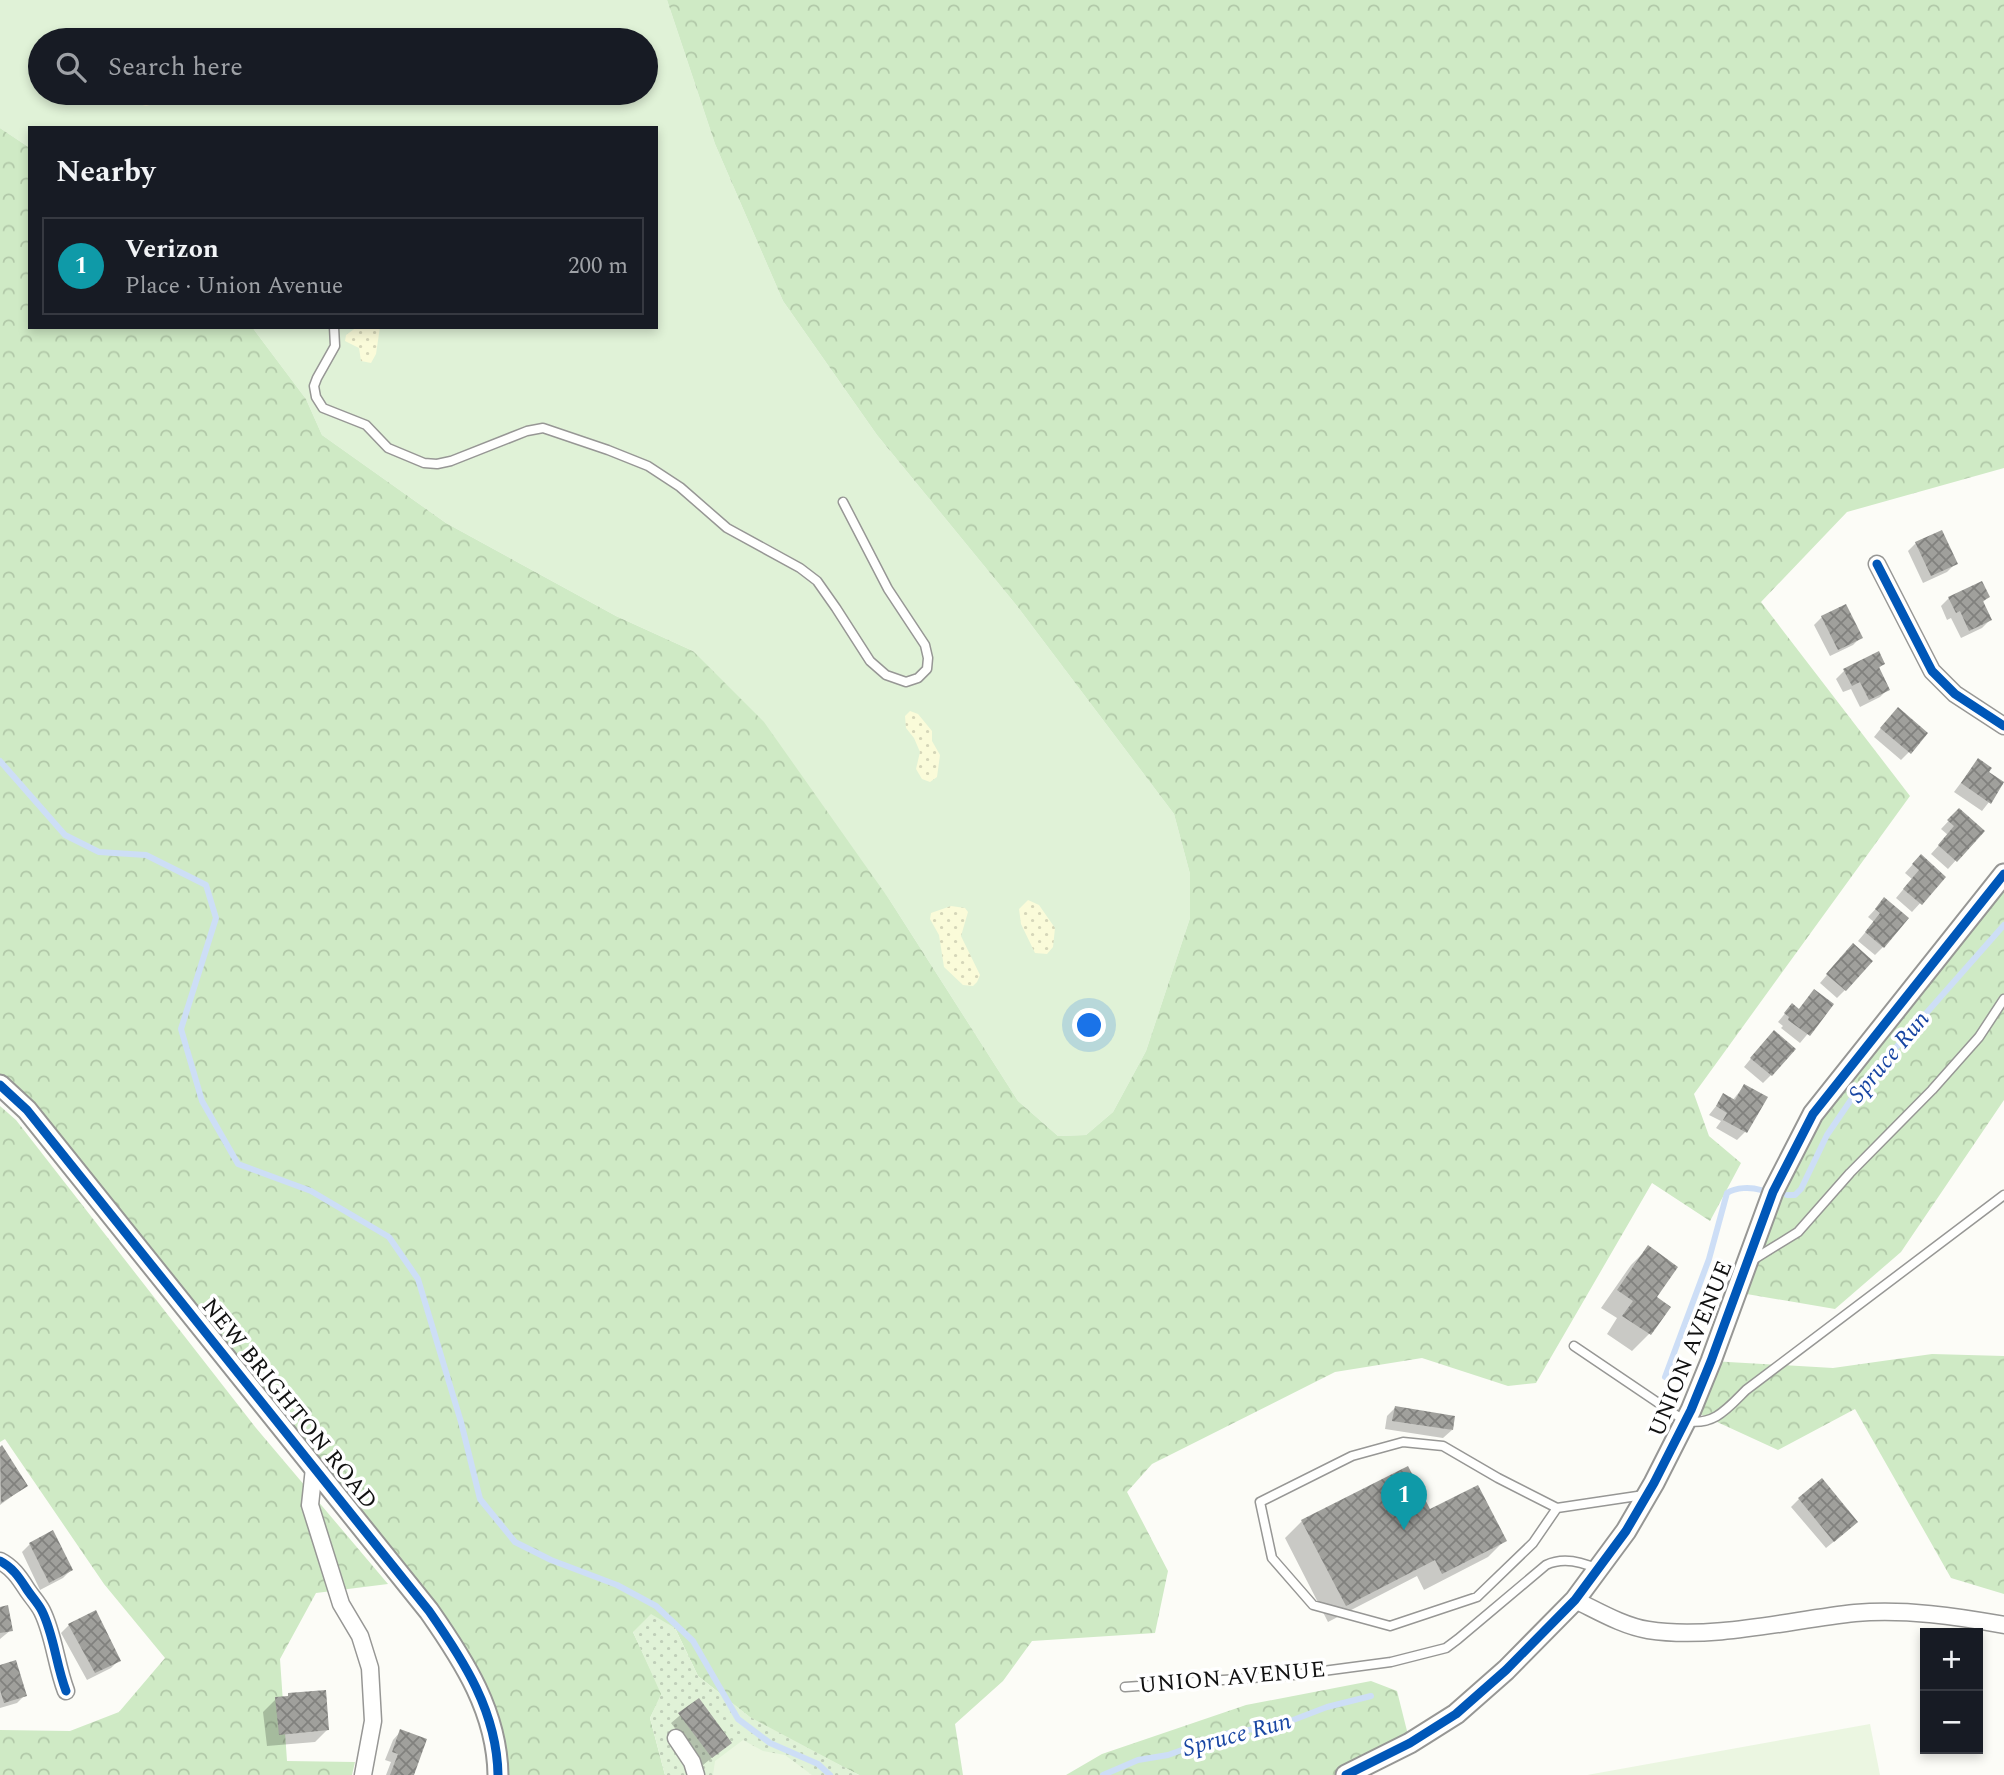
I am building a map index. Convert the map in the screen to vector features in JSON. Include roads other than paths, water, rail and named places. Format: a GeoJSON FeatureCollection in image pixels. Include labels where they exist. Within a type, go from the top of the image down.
{"type":"FeatureCollection","features":[{"type":"Feature","properties":{"kind":"street"},"geometry":{"type":"LineString","coordinates":[[1878,564],[1932,671],[1955,694],[2004,726]]}},
{"type":"Feature","properties":{"kind":"street","name":"UNION AVENUE"},"geometry":{"type":"LineString","coordinates":[[1346,1775],[1410,1743],[1456,1714],[1506,1670],[1574,1600],[1626,1531],[1685,1421],[1711,1361],[1773,1192],[1813,1114],[2004,874]]}},
{"type":"Feature","properties":{"kind":"street","name":"NEW BRIGHTON ROAD"},"geometry":{"type":"LineString","coordinates":[[0,1085],[27,1110],[422,1602],[457,1651],[486,1708],[498,1761],[498,1775]]}},
{"type":"Feature","properties":{"kind":"street"},"geometry":{"type":"LineString","coordinates":[[314,1468],[310,1505],[341,1604],[360,1636],[370,1668],[373,1721],[363,1775]]}},
{"type":"Feature","properties":{"kind":"street"},"geometry":{"type":"LineString","coordinates":[[0,1561],[19,1576],[42,1612],[66,1690]]}},
{"type":"Feature","properties":{"kind":"street"},"geometry":{"type":"LineString","coordinates":[[1574,1600],[1647,1630],[1689,1633],[1858,1613],[1935,1613],[2004,1625]]}},
{"type":"Feature","properties":{"kind":"street"},"geometry":{"type":"LineString","coordinates":[[676,1738],[692,1762],[695,1775]]}},
{"type":"Feature","properties":{"kind":"lane"},"geometry":{"type":"LineString","coordinates":[[334,329],[335,346],[314,386],[316,397],[323,408],[366,425],[387,448],[424,463],[437,464],[527,431],[543,428],[648,466],[680,486],[727,528],[800,568],[817,582],[870,661],[886,676],[906,682],[918,678],[927,670],[925,645],[888,589],[843,502]]}},
{"type":"Feature","properties":{"kind":"lane"},"geometry":{"type":"LineString","coordinates":[[1746,1264],[1798,1232],[1979,1037],[2004,999]]}},
{"type":"Feature","properties":{"kind":"lane"},"geometry":{"type":"LineString","coordinates":[[1574,1346],[1685,1421],[1701,1424],[1723,1413],[1746,1390],[2004,1195]]}},
{"type":"Feature","properties":{"kind":"lane"},"geometry":{"type":"LineString","coordinates":[[1557,1508],[1533,1542],[1477,1597],[1390,1626],[1313,1605],[1272,1558],[1260,1502],[1352,1456],[1403,1442],[1443,1446],[1557,1508],[1647,1495]]}},
{"type":"Feature","properties":{"kind":"lane","name":"UNION AVENUE"},"geometry":{"type":"LineString","coordinates":[[1125,1687],[1293,1675],[1430,1653],[1446,1648],[1458,1639],[1546,1565],[1568,1561],[1597,1569]]}},
{"type":"Feature","properties":{"kind":"waterway"},"geometry":{"type":"LineString","coordinates":[[0,761],[65,835],[99,852],[146,855],[206,885],[216,918],[181,1029],[202,1101],[238,1164],[311,1191],[389,1237],[418,1279],[461,1422],[480,1499],[515,1542],[551,1560],[617,1585],[656,1606],[693,1641],[738,1719],[770,1743],[818,1764],[830,1775]]}},
{"type":"Feature","properties":{"kind":"waterway","name":"Spruce Run"},"geometry":{"type":"LineString","coordinates":[[1787,1195],[1795,1195],[1801,1189],[1827,1135],[1855,1094],[2004,925]]}},
{"type":"Feature","properties":{"kind":"waterway","name":"Spruce Run"},"geometry":{"type":"LineString","coordinates":[[1665,1377],[1709,1259],[1727,1193],[1744,1188],[1761,1190]]}},
{"type":"Feature","properties":{"kind":"waterway","name":"Spruce Run"},"geometry":{"type":"LineString","coordinates":[[1103,1775],[1138,1760],[1168,1755],[1229,1733],[1280,1725],[1327,1707],[1371,1696]]}},
{"type":"Feature","properties":{"kind":"place","name":"Verizon"},"geometry":{"type":"Point","coordinates":[1404,1530]}}]}
